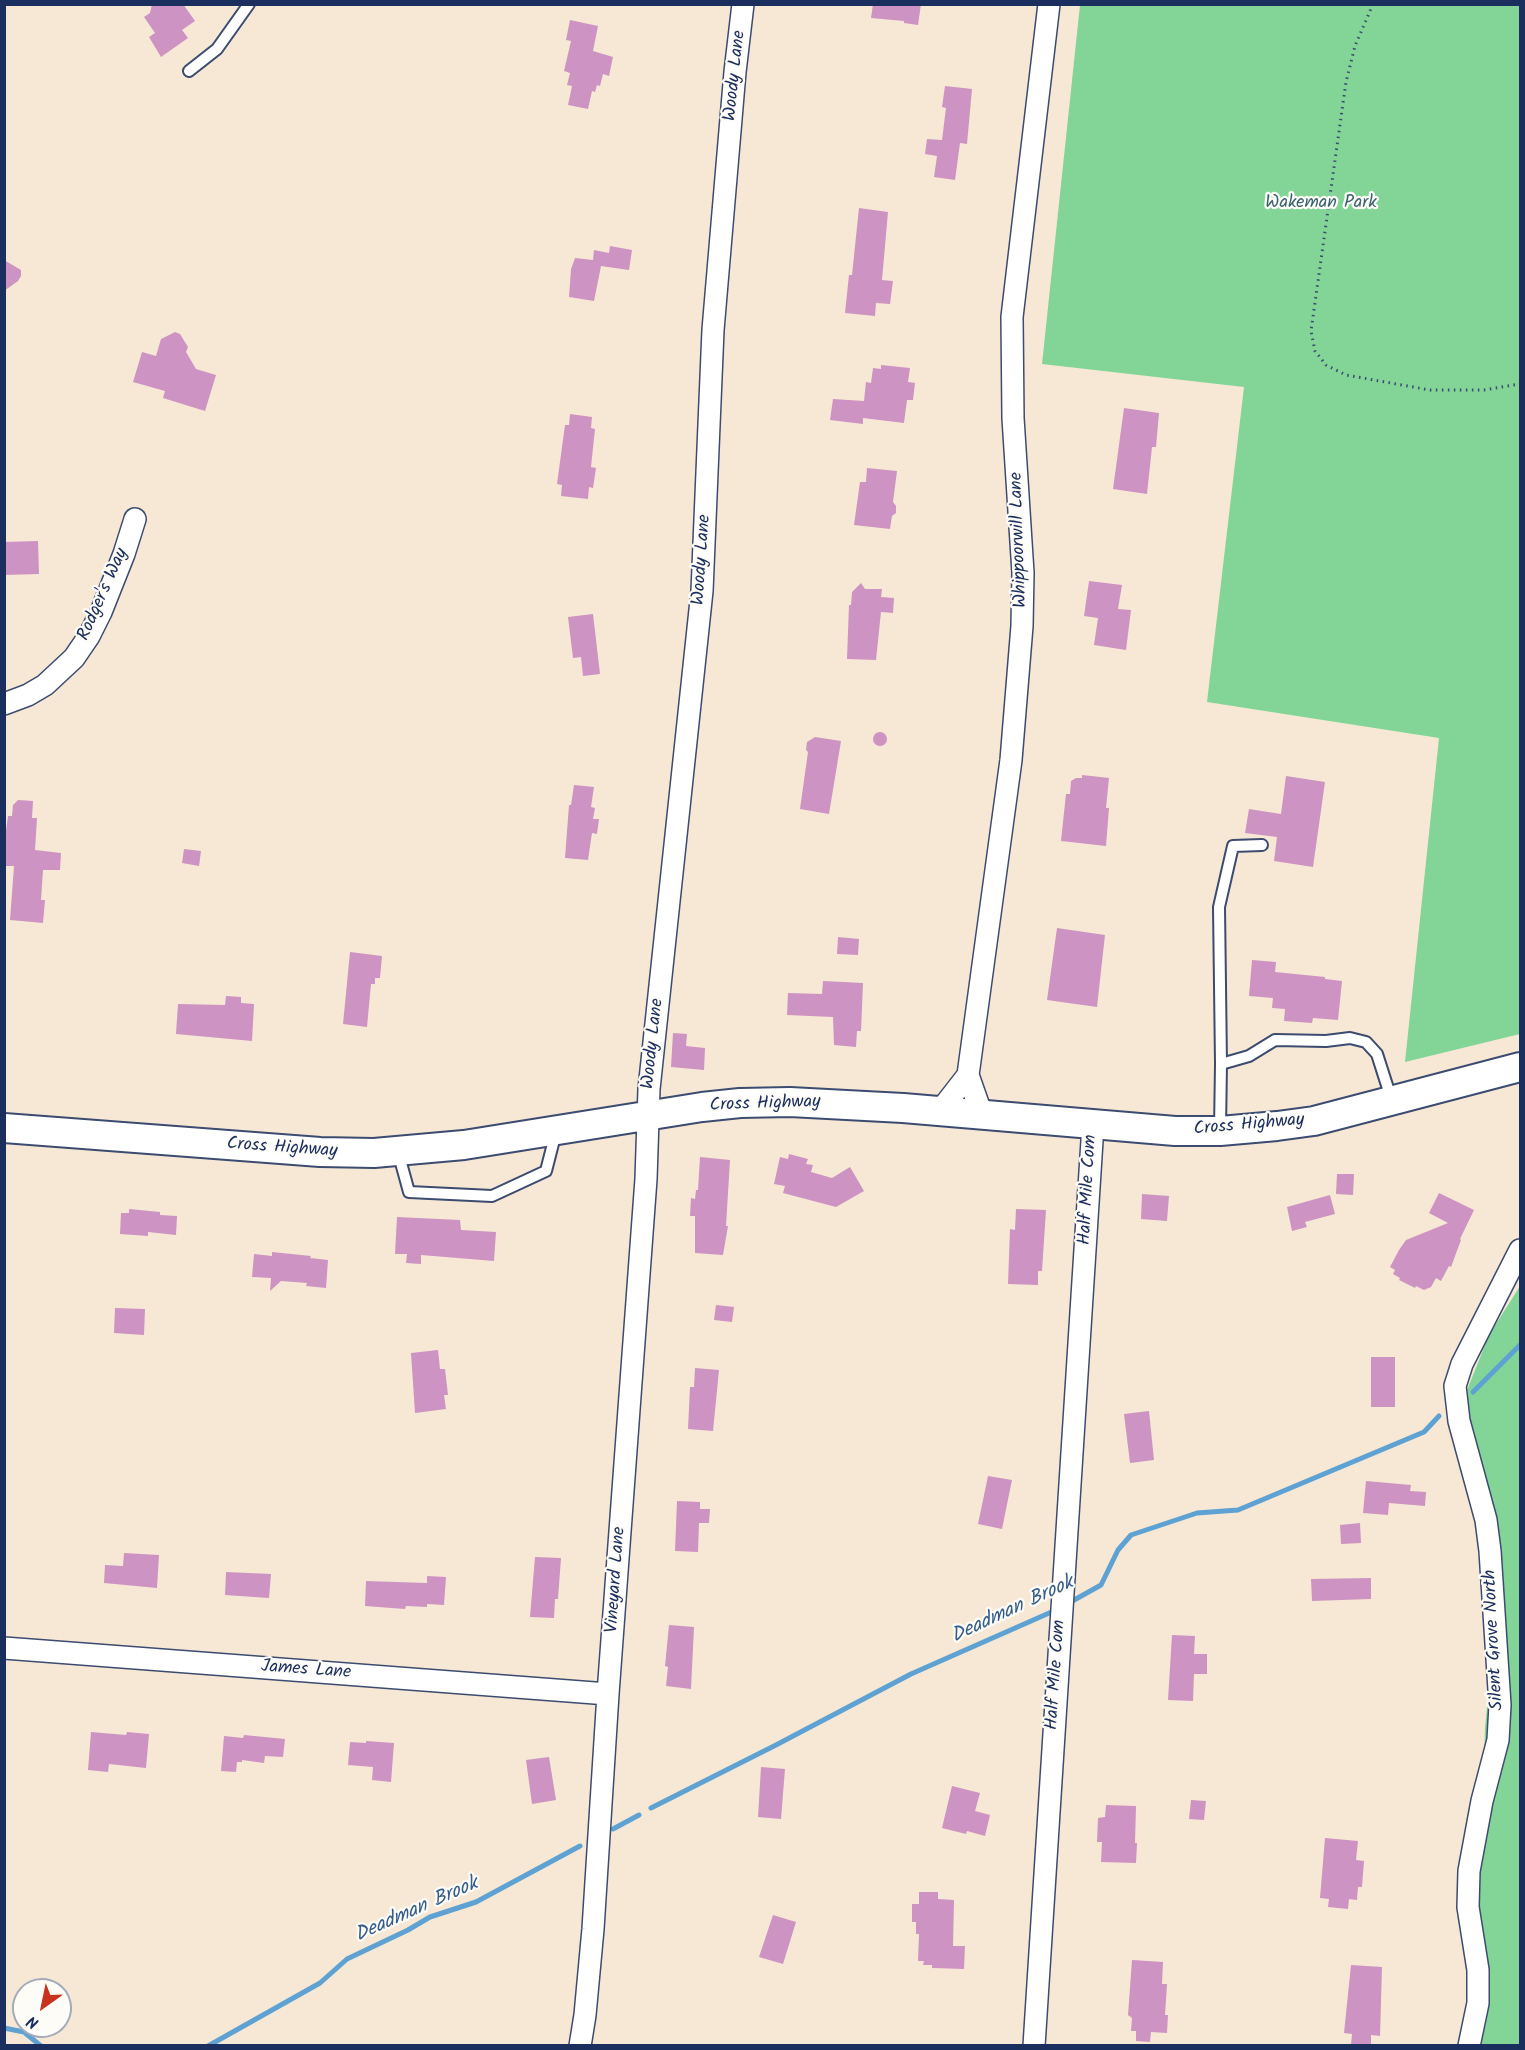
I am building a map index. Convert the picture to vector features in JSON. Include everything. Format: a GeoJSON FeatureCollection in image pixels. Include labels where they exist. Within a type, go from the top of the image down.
{"type":"FeatureCollection","features":[{"type":"Feature","properties":{"kind":"street","name":"Woody Lane"},"geometry":{"type":"LineString","coordinates":[[649,1115],[649,1089],[702,591],[713,330],[743,4]]}},
{"type":"Feature","properties":{"kind":"street","name":"Whippoorwill Lane"},"geometry":{"type":"LineString","coordinates":[[982,1115],[968,1075],[1011,760],[1020,654],[1023,573],[1013,418],[1012,316],[1049,4]]}},
{"type":"Feature","properties":{"kind":"street","name":"Rodger's Way"},"geometry":{"type":"LineString","coordinates":[[4,704],[28,695],[45,685],[74,658],[101,612],[135,519]]}},
{"type":"Feature","properties":{"kind":"street","name":"Cross Highway"},"geometry":{"type":"LineString","coordinates":[[4,1128],[320,1152],[398,1152],[556,1131],[713,1105],[768,1102],[834,1103],[1175,1131],[1220,1131],[1314,1120],[1521,1067]]}},
{"type":"Feature","properties":{"kind":"street"},"geometry":{"type":"LineString","coordinates":[[940,1111],[968,1075]]}},
{"type":"Feature","properties":{"kind":"street","name":"Vineyard Lane"},"geometry":{"type":"LineString","coordinates":[[580,2046],[590,1964],[646,1191],[649,1115]]}},
{"type":"Feature","properties":{"kind":"street","name":"Half Mile Com"},"geometry":{"type":"LineString","coordinates":[[1034,2046],[1093,1125]]}},
{"type":"Feature","properties":{"kind":"street","name":"Silent Grove North"},"geometry":{"type":"LineString","coordinates":[[1469,2046],[1478,2003],[1478,1970],[1468,1907],[1469,1871],[1482,1800],[1498,1740],[1500,1705],[1487,1530],[1460,1421],[1455,1386],[1462,1364],[1521,1250]]}},
{"type":"Feature","properties":{"kind":"street","name":"James Lane"},"geometry":{"type":"LineString","coordinates":[[4,1648],[608,1694]]}},
{"type":"Feature","properties":{"kind":"lane"},"geometry":{"type":"LineString","coordinates":[[189,70],[217,49],[249,4]]}},
{"type":"Feature","properties":{"kind":"lane"},"geometry":{"type":"LineString","coordinates":[[1220,1131],[1219,907],[1233,846],[1262,845]]}},
{"type":"Feature","properties":{"kind":"lane"},"geometry":{"type":"LineString","coordinates":[[1221,1064],[1250,1056],[1275,1040],[1326,1041],[1350,1038],[1366,1042],[1377,1054],[1392,1101]]}},
{"type":"Feature","properties":{"kind":"lane"},"geometry":{"type":"LineString","coordinates":[[398,1152],[409,1192],[492,1196],[546,1171],[556,1131]]}},
{"type":"Feature","properties":{"kind":"path"},"geometry":{"type":"LineString","coordinates":[[1373,4],[1354,46],[1346,82],[1311,332],[1315,351],[1326,365],[1346,375],[1431,390],[1484,390],[1521,384]]}},
{"type":"Feature","properties":{"kind":"green space","name":"Wakeman Park"},"geometry":{"type":"Polygon","coordinates":[[[1080,5],[1520,5],[1520,1034],[1405,1062],[1439,738],[1207,702],[1244,387],[1042,364],[1080,5]]]}},
{"type":"Feature","properties":{"kind":"green space"},"geometry":{"type":"Polygon","coordinates":[[[1520,1286],[1520,2045],[1471,2045],[1466,1923],[1482,1839],[1485,1727],[1498,1605],[1500,1534],[1470,1454],[1461,1405],[1489,1335],[1520,1286]]]}},
{"type":"Feature","properties":{"kind":"building"},"geometry":{"type":"Polygon","coordinates":[[[152,4],[183,4],[195,21],[182,30],[188,38],[161,57],[149,37],[155,33],[144,17],[150,13],[152,4]]]}},
{"type":"Feature","properties":{"kind":"building"},"geometry":{"type":"Polygon","coordinates":[[[873,4],[921,4],[918,25],[904,23],[904,21],[871,18],[873,4]]]}},
{"type":"Feature","properties":{"kind":"building"},"geometry":{"type":"Polygon","coordinates":[[[570,20],[598,26],[593,51],[613,57],[609,76],[603,74],[600,86],[597,85],[595,92],[592,91],[588,109],[568,105],[572,86],[567,85],[570,73],[564,71],[571,41],[566,40],[570,20]]]}},
{"type":"Feature","properties":{"kind":"building"},"geometry":{"type":"Polygon","coordinates":[[[945,86],[972,89],[967,144],[960,143],[955,180],[934,177],[937,156],[925,154],[927,139],[942,140],[946,108],[942,107],[945,86]]]}},
{"type":"Feature","properties":{"kind":"building"},"geometry":{"type":"Polygon","coordinates":[[[859,208],[888,212],[882,280],[893,281],[890,304],[876,303],[875,316],[845,313],[849,275],[852,275],[859,208]]]}},
{"type":"Feature","properties":{"kind":"building"},"geometry":{"type":"Polygon","coordinates":[[[610,246],[632,250],[629,270],[601,266],[594,301],[569,297],[571,269],[575,258],[593,260],[594,250],[609,253],[610,246]]]}},
{"type":"Feature","properties":{"kind":"building"},"geometry":{"type":"Polygon","coordinates":[[[4,260],[21,270],[21,276],[4,291],[4,260]]]}},
{"type":"Feature","properties":{"kind":"building"},"geometry":{"type":"Polygon","coordinates":[[[175,332],[180,334],[188,347],[186,352],[196,369],[216,375],[205,411],[163,398],[165,391],[133,382],[142,352],[156,356],[161,339],[175,332]]]}},
{"type":"Feature","properties":{"kind":"building"},"geometry":{"type":"Polygon","coordinates":[[[881,365],[910,368],[908,382],[915,383],[913,400],[907,400],[904,423],[863,418],[863,424],[830,420],[833,399],[864,401],[866,382],[871,383],[873,368],[881,369],[881,365]]]}},
{"type":"Feature","properties":{"kind":"building"},"geometry":{"type":"Polygon","coordinates":[[[1124,408],[1159,413],[1156,447],[1152,447],[1147,494],[1113,489],[1124,408]]]}},
{"type":"Feature","properties":{"kind":"building"},"geometry":{"type":"Polygon","coordinates":[[[570,414],[592,417],[591,428],[595,429],[591,467],[596,468],[593,488],[589,487],[588,499],[561,496],[562,485],[557,484],[565,425],[569,425],[570,414]]]}},
{"type":"Feature","properties":{"kind":"building"},"geometry":{"type":"Polygon","coordinates":[[[867,468],[897,471],[893,502],[896,506],[896,513],[892,516],[890,529],[854,525],[860,482],[866,482],[867,468]]]}},
{"type":"Feature","properties":{"kind":"building"},"geometry":{"type":"Polygon","coordinates":[[[38,541],[39,574],[4,575],[4,542],[38,541]]]}},
{"type":"Feature","properties":{"kind":"building"},"geometry":{"type":"Polygon","coordinates":[[[1089,581],[1122,585],[1118,609],[1131,610],[1126,650],[1094,645],[1098,618],[1084,616],[1089,581]]]}},
{"type":"Feature","properties":{"kind":"building"},"geometry":{"type":"Polygon","coordinates":[[[861,583],[865,589],[882,589],[881,597],[894,598],[893,613],[881,612],[876,660],[847,659],[849,605],[851,605],[852,592],[861,583]]]}},
{"type":"Feature","properties":{"kind":"building"},"geometry":{"type":"Polygon","coordinates":[[[593,614],[600,674],[583,676],[581,657],[573,658],[568,617],[593,614]]]}},
{"type":"Feature","properties":{"kind":"building"},"geometry":{"type":"Polygon","coordinates":[[[877,732],[883,732],[887,739],[883,746],[877,746],[873,742],[873,736],[877,732]]]}},
{"type":"Feature","properties":{"kind":"building"},"geometry":{"type":"Polygon","coordinates":[[[815,737],[841,741],[829,814],[800,809],[808,752],[807,742],[815,737]]]}},
{"type":"Feature","properties":{"kind":"building"},"geometry":{"type":"Polygon","coordinates":[[[1082,775],[1109,778],[1106,846],[1061,841],[1066,794],[1070,794],[1071,781],[1082,778],[1082,775]]]}},
{"type":"Feature","properties":{"kind":"building"},"geometry":{"type":"Polygon","coordinates":[[[1286,776],[1325,782],[1313,867],[1274,861],[1277,837],[1245,833],[1249,809],[1281,814],[1286,776]]]}},
{"type":"Feature","properties":{"kind":"building"},"geometry":{"type":"Polygon","coordinates":[[[574,785],[594,787],[591,807],[595,808],[593,819],[599,819],[597,834],[592,833],[588,860],[565,858],[569,805],[571,805],[574,785]]]}},
{"type":"Feature","properties":{"kind":"building"},"geometry":{"type":"Polygon","coordinates":[[[18,800],[33,801],[32,818],[37,818],[35,850],[61,853],[60,870],[43,870],[41,900],[45,900],[43,923],[10,920],[14,866],[5,866],[6,831],[8,816],[12,816],[13,805],[18,800]]]}},
{"type":"Feature","properties":{"kind":"building"},"geometry":{"type":"Polygon","coordinates":[[[184,849],[201,851],[199,866],[182,863],[184,849]]]}},
{"type":"Feature","properties":{"kind":"building"},"geometry":{"type":"Polygon","coordinates":[[[1057,928],[1105,935],[1097,1007],[1047,1000],[1057,928]]]}},
{"type":"Feature","properties":{"kind":"building"},"geometry":{"type":"Polygon","coordinates":[[[838,937],[859,939],[858,955],[837,954],[838,937]]]}},
{"type":"Feature","properties":{"kind":"building"},"geometry":{"type":"Polygon","coordinates":[[[350,952],[382,956],[380,978],[375,978],[375,984],[371,984],[367,1027],[343,1024],[350,952]]]}},
{"type":"Feature","properties":{"kind":"building"},"geometry":{"type":"Polygon","coordinates":[[[1252,960],[1276,962],[1275,972],[1342,981],[1338,1020],[1313,1018],[1312,1023],[1284,1021],[1285,1009],[1272,1008],[1273,998],[1249,996],[1252,960]]]}},
{"type":"Feature","properties":{"kind":"building"},"geometry":{"type":"Polygon","coordinates":[[[823,981],[863,983],[861,1031],[857,1031],[856,1047],[834,1045],[833,1017],[787,1015],[788,993],[822,994],[823,981]]]}},
{"type":"Feature","properties":{"kind":"building"},"geometry":{"type":"Polygon","coordinates":[[[226,996],[241,997],[241,1003],[254,1004],[252,1041],[176,1034],[178,1004],[225,1005],[226,996]]]}},
{"type":"Feature","properties":{"kind":"building"},"geometry":{"type":"Polygon","coordinates":[[[673,1033],[687,1034],[686,1046],[705,1048],[704,1070],[671,1067],[673,1033]]]}},
{"type":"Feature","properties":{"kind":"building"},"geometry":{"type":"Polygon","coordinates":[[[789,1154],[808,1159],[806,1164],[813,1165],[811,1172],[832,1178],[850,1167],[864,1191],[836,1207],[783,1193],[785,1186],[774,1184],[780,1157],[788,1159],[789,1154]]]}},
{"type":"Feature","properties":{"kind":"building"},"geometry":{"type":"Polygon","coordinates":[[[700,1157],[730,1160],[726,1226],[728,1226],[723,1255],[695,1253],[695,1216],[690,1216],[691,1198],[695,1199],[696,1190],[698,1190],[700,1157]]]}},
{"type":"Feature","properties":{"kind":"building"},"geometry":{"type":"Polygon","coordinates":[[[1337,1174],[1354,1174],[1353,1195],[1336,1194],[1337,1174]]]}},
{"type":"Feature","properties":{"kind":"building"},"geometry":{"type":"Polygon","coordinates":[[[1439,1193],[1474,1210],[1460,1239],[1451,1267],[1449,1266],[1441,1281],[1436,1278],[1431,1287],[1424,1290],[1399,1280],[1400,1278],[1393,1274],[1395,1270],[1390,1267],[1406,1240],[1448,1223],[1429,1213],[1439,1193]]]}},
{"type":"Feature","properties":{"kind":"building"},"geometry":{"type":"Polygon","coordinates":[[[1142,1194],[1169,1196],[1167,1221],[1141,1219],[1142,1194]]]}},
{"type":"Feature","properties":{"kind":"building"},"geometry":{"type":"Polygon","coordinates":[[[1330,1195],[1335,1214],[1305,1222],[1307,1227],[1292,1231],[1287,1207],[1330,1195]]]}},
{"type":"Feature","properties":{"kind":"building"},"geometry":{"type":"Polygon","coordinates":[[[129,1209],[177,1216],[176,1235],[148,1232],[148,1236],[120,1234],[121,1213],[129,1213],[129,1209]]]}},
{"type":"Feature","properties":{"kind":"building"},"geometry":{"type":"Polygon","coordinates":[[[1016,1209],[1046,1210],[1042,1271],[1038,1271],[1038,1285],[1008,1284],[1010,1229],[1015,1230],[1016,1209]]]}},
{"type":"Feature","properties":{"kind":"building"},"geometry":{"type":"Polygon","coordinates":[[[397,1217],[460,1220],[461,1230],[496,1232],[494,1261],[421,1255],[421,1264],[406,1263],[407,1254],[395,1254],[397,1217]]]}},
{"type":"Feature","properties":{"kind":"building"},"geometry":{"type":"Polygon","coordinates":[[[272,1252],[328,1260],[326,1288],[306,1286],[307,1283],[281,1281],[270,1291],[271,1278],[252,1277],[254,1254],[272,1256],[272,1252]]]}},
{"type":"Feature","properties":{"kind":"building"},"geometry":{"type":"Polygon","coordinates":[[[716,1305],[734,1307],[732,1322],[714,1320],[716,1305]]]}},
{"type":"Feature","properties":{"kind":"building"},"geometry":{"type":"Polygon","coordinates":[[[115,1308],[145,1309],[144,1335],[114,1333],[115,1308]]]}},
{"type":"Feature","properties":{"kind":"building"},"geometry":{"type":"Polygon","coordinates":[[[438,1350],[440,1369],[445,1369],[448,1395],[444,1395],[446,1409],[415,1413],[411,1353],[438,1350]]]}},
{"type":"Feature","properties":{"kind":"building"},"geometry":{"type":"Polygon","coordinates":[[[1371,1357],[1395,1357],[1395,1407],[1371,1407],[1371,1357]]]}},
{"type":"Feature","properties":{"kind":"building"},"geometry":{"type":"Polygon","coordinates":[[[695,1368],[719,1370],[713,1431],[688,1429],[690,1387],[694,1387],[695,1368]]]}},
{"type":"Feature","properties":{"kind":"building"},"geometry":{"type":"Polygon","coordinates":[[[1149,1411],[1154,1460],[1130,1463],[1124,1414],[1149,1411]]]}},
{"type":"Feature","properties":{"kind":"building"},"geometry":{"type":"Polygon","coordinates":[[[988,1476],[1012,1480],[1002,1529],[978,1524],[988,1476]]]}},
{"type":"Feature","properties":{"kind":"building"},"geometry":{"type":"Polygon","coordinates":[[[1366,1481],[1411,1485],[1410,1491],[1426,1492],[1425,1506],[1389,1503],[1388,1515],[1363,1513],[1366,1481]]]}},
{"type":"Feature","properties":{"kind":"building"},"geometry":{"type":"Polygon","coordinates":[[[677,1501],[700,1502],[700,1509],[710,1509],[709,1523],[699,1523],[698,1552],[675,1551],[677,1501]]]}},
{"type":"Feature","properties":{"kind":"building"},"geometry":{"type":"Polygon","coordinates":[[[1360,1523],[1361,1543],[1341,1544],[1340,1525],[1360,1523]]]}},
{"type":"Feature","properties":{"kind":"building"},"geometry":{"type":"Polygon","coordinates":[[[124,1553],[159,1555],[157,1588],[104,1583],[105,1565],[123,1566],[124,1553]]]}},
{"type":"Feature","properties":{"kind":"building"},"geometry":{"type":"Polygon","coordinates":[[[535,1557],[561,1558],[554,1618],[530,1617],[535,1557]]]}},
{"type":"Feature","properties":{"kind":"building"},"geometry":{"type":"Polygon","coordinates":[[[226,1572],[271,1574],[269,1598],[225,1595],[226,1572]]]}},
{"type":"Feature","properties":{"kind":"building"},"geometry":{"type":"Polygon","coordinates":[[[427,1576],[446,1577],[444,1605],[406,1606],[405,1609],[365,1606],[366,1581],[427,1583],[427,1576]]]}},
{"type":"Feature","properties":{"kind":"building"},"geometry":{"type":"Polygon","coordinates":[[[1371,1578],[1371,1599],[1312,1601],[1311,1579],[1371,1578]]]}},
{"type":"Feature","properties":{"kind":"building"},"geometry":{"type":"Polygon","coordinates":[[[669,1625],[694,1627],[691,1689],[666,1686],[668,1667],[665,1666],[669,1625]]]}},
{"type":"Feature","properties":{"kind":"building"},"geometry":{"type":"Polygon","coordinates":[[[1172,1635],[1195,1636],[1194,1654],[1207,1654],[1207,1674],[1194,1674],[1193,1701],[1168,1700],[1172,1635]]]}},
{"type":"Feature","properties":{"kind":"building"},"geometry":{"type":"Polygon","coordinates":[[[91,1732],[149,1734],[146,1768],[109,1764],[108,1772],[88,1770],[91,1732]]]}},
{"type":"Feature","properties":{"kind":"building"},"geometry":{"type":"Polygon","coordinates":[[[244,1735],[285,1739],[283,1757],[265,1756],[264,1763],[242,1760],[242,1762],[237,1762],[236,1772],[221,1771],[224,1736],[243,1738],[244,1735]]]}},
{"type":"Feature","properties":{"kind":"building"},"geometry":{"type":"Polygon","coordinates":[[[366,1741],[394,1743],[391,1782],[372,1780],[373,1767],[348,1765],[350,1742],[366,1743],[366,1741]]]}},
{"type":"Feature","properties":{"kind":"building"},"geometry":{"type":"Polygon","coordinates":[[[549,1757],[556,1800],[532,1804],[526,1760],[549,1757]]]}},
{"type":"Feature","properties":{"kind":"building"},"geometry":{"type":"Polygon","coordinates":[[[761,1767],[785,1769],[781,1819],[758,1817],[761,1767]]]}},
{"type":"Feature","properties":{"kind":"building"},"geometry":{"type":"Polygon","coordinates":[[[952,1786],[980,1793],[975,1811],[990,1815],[985,1836],[942,1828],[952,1786]]]}},
{"type":"Feature","properties":{"kind":"building"},"geometry":{"type":"Polygon","coordinates":[[[1191,1800],[1206,1801],[1204,1820],[1189,1819],[1191,1800]]]}},
{"type":"Feature","properties":{"kind":"building"},"geometry":{"type":"Polygon","coordinates":[[[1106,1805],[1136,1806],[1136,1863],[1101,1862],[1102,1842],[1097,1842],[1098,1818],[1105,1817],[1106,1805]]]}},
{"type":"Feature","properties":{"kind":"building"},"geometry":{"type":"Polygon","coordinates":[[[1325,1838],[1358,1841],[1356,1860],[1364,1861],[1362,1887],[1358,1887],[1357,1900],[1349,1899],[1348,1909],[1328,1907],[1329,1899],[1320,1898],[1325,1838]]]}},
{"type":"Feature","properties":{"kind":"building"},"geometry":{"type":"Polygon","coordinates":[[[919,1892],[938,1892],[938,1899],[954,1900],[953,1946],[965,1946],[964,1969],[932,1968],[932,1965],[923,1965],[924,1961],[918,1961],[919,1934],[916,1934],[916,1922],[912,1922],[912,1904],[919,1904],[919,1892]]]}},
{"type":"Feature","properties":{"kind":"building"},"geometry":{"type":"Polygon","coordinates":[[[773,1915],[796,1922],[783,1964],[759,1957],[773,1915]]]}},
{"type":"Feature","properties":{"kind":"building"},"geometry":{"type":"Polygon","coordinates":[[[1132,1960],[1163,1962],[1162,1984],[1167,1984],[1165,2015],[1168,2015],[1167,2033],[1151,2032],[1150,2042],[1136,2041],[1136,2031],[1131,2031],[1132,2018],[1128,2015],[1132,1960]]]}},
{"type":"Feature","properties":{"kind":"building"},"geometry":{"type":"Polygon","coordinates":[[[1351,1965],[1382,1967],[1380,2036],[1371,2035],[1371,2046],[1351,2045],[1352,2034],[1344,2033],[1351,1965]]]}},
{"type":"Feature","properties":{"kind":"waterway","name":"Deadman Brook"},"geometry":{"type":"LineString","coordinates":[[1473,1392],[1520,1345]]}},
{"type":"Feature","properties":{"kind":"waterway","name":"Deadman Brook"},"geometry":{"type":"LineString","coordinates":[[1067,1604],[1101,1585],[1118,1550],[1131,1535],[1197,1513],[1238,1510],[1424,1432],[1439,1416]]}},
{"type":"Feature","properties":{"kind":"waterway","name":"Deadman Brook"},"geometry":{"type":"LineString","coordinates":[[651,1808],[911,1674],[1056,1610]]}},
{"type":"Feature","properties":{"kind":"waterway","name":"Deadman Brook"},"geometry":{"type":"LineString","coordinates":[[613,1829],[639,1815]]}},
{"type":"Feature","properties":{"kind":"waterway","name":"Deadman Brook"},"geometry":{"type":"LineString","coordinates":[[208,2046],[320,1983],[347,1959],[430,1917],[476,1902],[580,1846]]}},
{"type":"Feature","properties":{"kind":"waterway"},"geometry":{"type":"LineString","coordinates":[[4,2028],[24,2032],[41,2046]]}}]}
